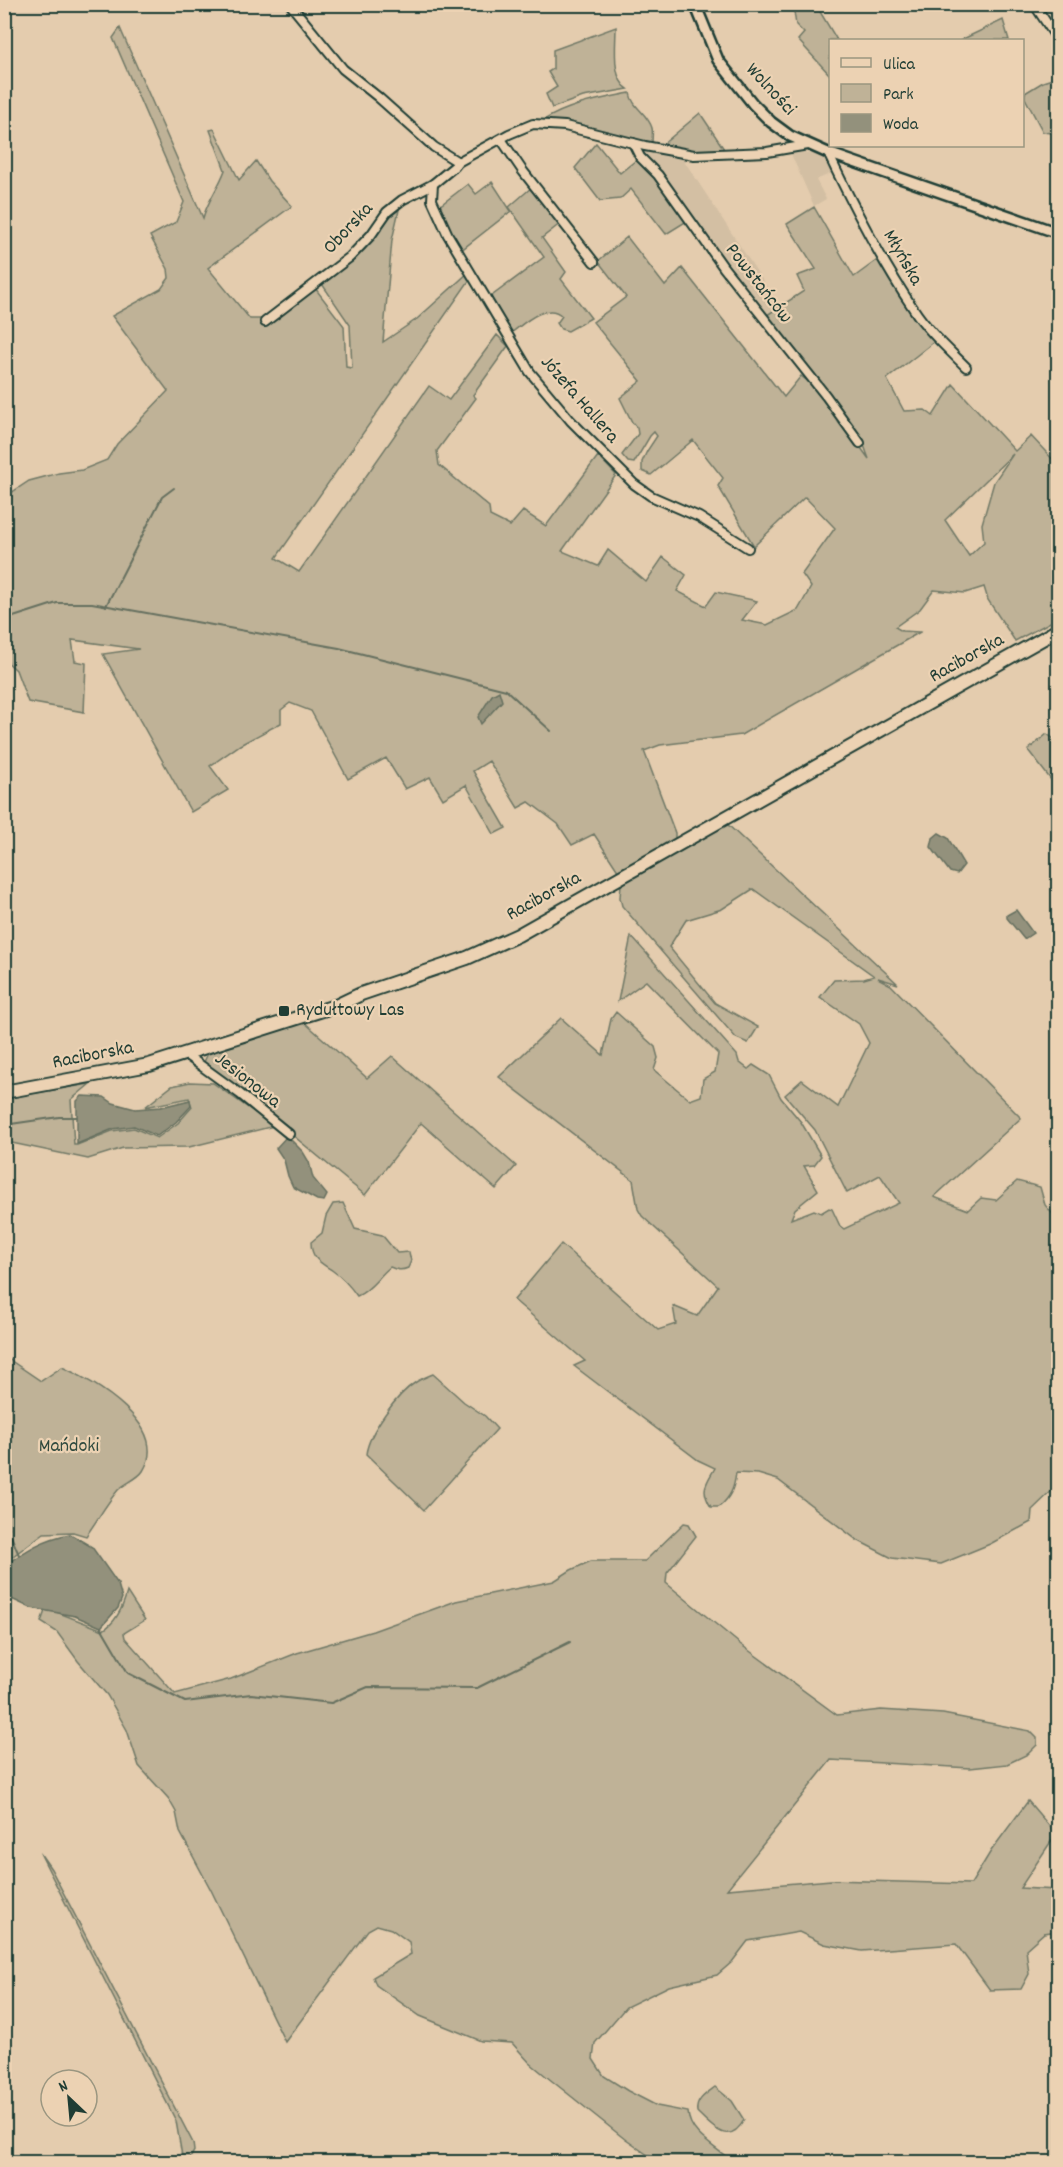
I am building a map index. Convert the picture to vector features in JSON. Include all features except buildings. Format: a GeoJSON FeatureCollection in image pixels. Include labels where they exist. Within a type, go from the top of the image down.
{"type":"FeatureCollection","features":[{"type":"Feature","properties":{"kind":"main road","name":"Raciborska"},"geometry":{"type":"LineString","coordinates":[[4,1092],[149,1065],[338,1005],[362,994],[466,958],[518,935],[1059,630]]}},
{"type":"Feature","properties":{"kind":"street"},"geometry":{"type":"LineString","coordinates":[[290,4],[342,69],[385,103],[434,147],[458,162],[532,124],[565,126],[645,146],[694,155],[767,152],[808,145]]}},
{"type":"Feature","properties":{"kind":"street","name":"Wolności"},"geometry":{"type":"LineString","coordinates":[[695,4],[718,60],[771,122],[790,136],[828,153],[1059,233]]}},
{"type":"Feature","properties":{"kind":"street"},"geometry":{"type":"LineString","coordinates":[[1034,4],[1059,40]]}},
{"type":"Feature","properties":{"kind":"street"},"geometry":{"type":"LineString","coordinates":[[501,139],[522,170],[594,262]]}},
{"type":"Feature","properties":{"kind":"street","name":"Powstańców"},"geometry":{"type":"LineString","coordinates":[[633,143],[640,157],[658,175],[724,268],[860,443]]}},
{"type":"Feature","properties":{"kind":"street"},"geometry":{"type":"LineString","coordinates":[[640,157],[645,146]]}},
{"type":"Feature","properties":{"kind":"street","name":"Młyńska"},"geometry":{"type":"LineString","coordinates":[[828,153],[853,206],[913,309],[938,339],[966,366]]}},
{"type":"Feature","properties":{"kind":"street","name":"Oborska"},"geometry":{"type":"LineString","coordinates":[[265,322],[350,257],[371,235],[387,212],[402,200],[433,184],[458,162]]}},
{"type":"Feature","properties":{"kind":"street","name":"Józefa Hallera"},"geometry":{"type":"LineString","coordinates":[[433,184],[432,200],[448,235],[530,372],[571,421],[634,484],[651,496],[699,517],[748,548]]}},
{"type":"Feature","properties":{"kind":"street","name":"Jesionowa"},"geometry":{"type":"LineString","coordinates":[[185,1054],[240,1094],[289,1134]]}},
{"type":"Feature","properties":{"kind":"shaded area"},"geometry":{"type":"Polygon","coordinates":[[[634,148],[668,156],[687,157],[685,162],[780,307],[764,317],[655,164],[641,157],[634,148]]]}},
{"type":"Feature","properties":{"kind":"shaded area"},"geometry":{"type":"Polygon","coordinates":[[[803,152],[827,157],[834,172],[816,180],[826,199],[814,206],[791,154],[803,152]]]}},
{"type":"Feature","properties":{"kind":"green space"},"geometry":{"type":"Polygon","coordinates":[[[793,5],[816,5],[836,39],[829,39],[829,74],[798,40],[804,33],[796,25],[793,5]]]}},
{"type":"Feature","properties":{"kind":"green space"},"geometry":{"type":"Polygon","coordinates":[[[1003,20],[1009,39],[963,39],[1003,20]]]}},
{"type":"Feature","properties":{"kind":"green space"},"geometry":{"type":"Polygon","coordinates":[[[616,27],[617,70],[623,84],[628,89],[583,97],[552,108],[546,94],[557,87],[548,72],[553,69],[553,50],[616,27]]]}},
{"type":"Feature","properties":{"kind":"green space"},"geometry":{"type":"Polygon","coordinates":[[[120,28],[203,218],[225,170],[210,130],[214,129],[239,180],[256,161],[269,181],[292,206],[208,268],[250,319],[261,319],[266,324],[315,288],[344,326],[346,367],[352,368],[350,325],[322,284],[365,249],[388,218],[399,210],[392,240],[383,342],[417,319],[468,273],[471,278],[276,558],[299,572],[429,386],[449,400],[497,335],[508,346],[473,395],[476,398],[437,451],[439,465],[489,507],[490,516],[510,526],[523,511],[546,526],[598,456],[616,475],[562,551],[598,566],[608,550],[646,582],[663,557],[686,575],[677,591],[706,606],[716,592],[757,601],[742,620],[767,625],[798,610],[811,587],[802,574],[835,528],[805,497],[754,546],[718,486],[723,478],[693,440],[651,475],[642,471],[642,462],[657,436],[654,432],[634,463],[628,462],[622,455],[638,434],[620,398],[641,381],[593,322],[626,297],[598,261],[627,237],[665,286],[682,268],[784,397],[801,376],[819,390],[869,459],[861,437],[764,317],[804,291],[797,276],[816,269],[787,224],[814,207],[854,277],[880,258],[906,305],[935,341],[887,379],[904,411],[925,410],[933,416],[953,384],[1015,451],[1031,436],[1058,465],[1058,618],[1015,641],[988,600],[984,587],[965,593],[934,590],[920,609],[895,627],[902,631],[920,632],[741,735],[660,745],[644,751],[675,833],[675,847],[622,877],[594,834],[572,845],[558,824],[529,802],[518,808],[489,761],[473,771],[506,828],[494,834],[466,785],[443,799],[430,777],[405,789],[386,758],[348,779],[311,711],[290,703],[281,710],[281,723],[240,745],[210,766],[228,790],[191,812],[103,654],[139,649],[72,640],[75,661],[86,663],[84,712],[28,702],[16,670],[5,660],[5,497],[29,481],[82,470],[107,460],[117,444],[168,391],[112,316],[161,289],[169,278],[168,269],[150,236],[176,222],[184,202],[113,38],[120,28]],[[1013,454],[945,520],[969,556],[984,542],[982,524],[994,482],[1013,454]]]}},
{"type":"Feature","properties":{"kind":"green space"},"geometry":{"type":"Polygon","coordinates":[[[1058,77],[1058,134],[1043,132],[1025,98],[1025,93],[1043,82],[1058,77]]]}},
{"type":"Feature","properties":{"kind":"green space"},"geometry":{"type":"Polygon","coordinates":[[[630,93],[631,98],[650,123],[652,143],[544,120],[575,106],[630,93]]]}},
{"type":"Feature","properties":{"kind":"green space"},"geometry":{"type":"Polygon","coordinates":[[[700,113],[726,152],[694,152],[653,145],[662,145],[700,113]]]}},
{"type":"Feature","properties":{"kind":"green space"},"geometry":{"type":"Polygon","coordinates":[[[596,143],[620,173],[635,161],[639,161],[656,176],[687,221],[666,234],[631,189],[620,199],[600,201],[575,168],[596,143]]]}},
{"type":"Feature","properties":{"kind":"green space"},"geometry":{"type":"Polygon","coordinates":[[[492,182],[511,211],[460,251],[438,207],[468,184],[476,194],[492,182]]]}},
{"type":"Feature","properties":{"kind":"green space"},"geometry":{"type":"Polygon","coordinates":[[[532,187],[561,223],[542,238],[566,272],[561,279],[591,318],[568,331],[561,329],[557,323],[562,316],[549,311],[542,312],[528,320],[511,333],[489,298],[544,257],[509,207],[532,187]]]}},
{"type":"Feature","properties":{"kind":"green space"},"geometry":{"type":"Polygon","coordinates":[[[1047,734],[1058,742],[1058,789],[1028,750],[1047,734]]]}},
{"type":"Feature","properties":{"kind":"green space"},"geometry":{"type":"Polygon","coordinates":[[[727,824],[898,984],[878,978],[891,985],[1021,1118],[934,1197],[968,1210],[981,1198],[996,1200],[1017,1181],[1040,1187],[1045,1205],[1058,1220],[1058,1485],[1032,1510],[1031,1522],[990,1544],[941,1564],[892,1558],[857,1540],[778,1480],[758,1474],[736,1473],[729,1496],[719,1507],[711,1507],[705,1491],[715,1468],[698,1460],[574,1366],[585,1361],[514,1300],[561,1244],[658,1330],[676,1324],[673,1306],[697,1316],[718,1286],[642,1216],[638,1209],[633,1180],[499,1077],[561,1018],[603,1055],[611,1019],[616,1012],[655,1047],[658,1058],[654,1070],[690,1100],[701,1096],[703,1079],[715,1072],[718,1054],[646,981],[618,1001],[631,936],[737,1055],[739,1062],[748,1069],[753,1065],[769,1075],[781,1098],[801,1122],[821,1156],[814,1165],[804,1166],[818,1190],[795,1209],[791,1219],[814,1210],[821,1213],[829,1208],[832,1209],[840,1226],[844,1229],[899,1203],[880,1175],[847,1193],[815,1130],[785,1095],[802,1080],[838,1107],[869,1043],[859,1024],[820,997],[834,980],[864,979],[874,976],[753,889],[722,909],[686,920],[669,947],[715,1003],[758,1027],[748,1043],[736,1038],[622,906],[621,884],[727,824]]]}},
{"type":"Feature","properties":{"kind":"green space"},"geometry":{"type":"Polygon","coordinates":[[[303,1021],[367,1078],[392,1056],[516,1166],[496,1189],[421,1123],[365,1195],[204,1062],[209,1051],[303,1021]]]}},
{"type":"Feature","properties":{"kind":"green space"},"geometry":{"type":"Polygon","coordinates":[[[190,1082],[213,1083],[274,1126],[189,1147],[123,1148],[88,1159],[12,1143],[5,1144],[5,1098],[90,1084],[71,1100],[74,1145],[77,1145],[112,1131],[134,1128],[157,1138],[178,1123],[192,1107],[189,1098],[145,1107],[172,1086],[190,1082]]]}},
{"type":"Feature","properties":{"kind":"green space"},"geometry":{"type":"Polygon","coordinates":[[[343,1203],[355,1229],[382,1235],[397,1253],[409,1252],[411,1261],[406,1269],[399,1270],[390,1267],[370,1287],[357,1296],[340,1276],[318,1260],[311,1248],[311,1242],[322,1233],[326,1216],[333,1204],[343,1203]]]}},
{"type":"Feature","properties":{"kind":"green space","name":"Mańdoki"},"geometry":{"type":"Polygon","coordinates":[[[4,1356],[41,1381],[62,1367],[109,1394],[138,1422],[147,1438],[149,1454],[143,1471],[118,1490],[86,1536],[73,1532],[44,1533],[5,1562],[4,1356]]]}},
{"type":"Feature","properties":{"kind":"green space"},"geometry":{"type":"Polygon","coordinates":[[[433,1374],[464,1402],[485,1416],[497,1429],[424,1510],[366,1454],[372,1435],[393,1404],[416,1382],[433,1374]]]}},
{"type":"Feature","properties":{"kind":"green space"},"geometry":{"type":"Polygon","coordinates":[[[684,1523],[689,1524],[696,1536],[667,1573],[666,1583],[740,1644],[837,1715],[881,1710],[943,1714],[1030,1731],[1037,1738],[1037,1745],[1028,1754],[1007,1764],[970,1768],[831,1760],[727,1889],[831,1880],[971,1884],[991,1851],[1028,1801],[1056,1834],[1020,1888],[1058,1890],[1058,1931],[1044,1933],[1026,1949],[1029,1974],[1021,1989],[990,1990],[956,1944],[862,1951],[824,1944],[799,1932],[748,1941],[732,1962],[717,1975],[669,1986],[626,2007],[595,2043],[593,2059],[604,2076],[657,2106],[688,2112],[692,2126],[728,2158],[729,2162],[658,2162],[626,2140],[552,2081],[530,2063],[512,2043],[481,2041],[420,2016],[376,1985],[373,1977],[411,1954],[409,1942],[391,1929],[377,1925],[368,1930],[285,2042],[180,1832],[176,1812],[168,1798],[139,1766],[127,1730],[107,1695],[57,1632],[41,1622],[46,1608],[103,1630],[119,1614],[127,1592],[145,1620],[124,1633],[125,1638],[175,1694],[231,1679],[297,1653],[373,1631],[456,1601],[554,1581],[591,1561],[645,1561],[684,1523]]]}},
{"type":"Feature","properties":{"kind":"green space"},"geometry":{"type":"Polygon","coordinates":[[[40,1853],[51,1869],[193,2143],[194,2151],[188,2162],[183,2162],[176,2121],[40,1853]]]}},
{"type":"Feature","properties":{"kind":"green space"},"geometry":{"type":"Polygon","coordinates":[[[715,2087],[732,2101],[744,2120],[732,2132],[720,2132],[697,2112],[700,2100],[715,2087]]]}},
{"type":"Feature","properties":{"kind":"water"},"geometry":{"type":"Polygon","coordinates":[[[499,691],[502,701],[481,724],[478,717],[492,695],[499,691]]]}},
{"type":"Feature","properties":{"kind":"water"},"geometry":{"type":"Polygon","coordinates":[[[939,833],[948,838],[964,865],[957,874],[950,872],[931,847],[933,838],[939,833]]]}},
{"type":"Feature","properties":{"kind":"water"},"geometry":{"type":"Polygon","coordinates":[[[1016,910],[1033,933],[1024,939],[1007,918],[1007,915],[1016,910]]]}},
{"type":"Feature","properties":{"kind":"water"},"geometry":{"type":"Polygon","coordinates":[[[82,1096],[104,1097],[113,1103],[135,1109],[161,1107],[190,1100],[191,1106],[176,1122],[157,1136],[134,1126],[113,1129],[77,1144],[77,1101],[82,1096]]]}},
{"type":"Feature","properties":{"kind":"water"},"geometry":{"type":"Polygon","coordinates":[[[287,1136],[303,1152],[309,1162],[313,1178],[327,1195],[324,1201],[317,1200],[293,1187],[284,1160],[276,1148],[287,1136]]]}},
{"type":"Feature","properties":{"kind":"water"},"geometry":{"type":"Polygon","coordinates":[[[70,1534],[92,1547],[118,1584],[122,1598],[118,1608],[101,1627],[75,1616],[31,1608],[5,1596],[5,1565],[43,1542],[70,1534]]]}},
{"type":"Feature","properties":{"kind":"waterway"},"geometry":{"type":"LineString","coordinates":[[106,606],[162,497],[174,488]]}},
{"type":"Feature","properties":{"kind":"waterway"},"geometry":{"type":"LineString","coordinates":[[4,620],[57,603],[92,603],[339,648],[506,690],[551,731]]}},
{"type":"Feature","properties":{"kind":"waterway"},"geometry":{"type":"LineString","coordinates":[[4,1125],[59,1117],[77,1117]]}},
{"type":"Feature","properties":{"kind":"waterway"},"geometry":{"type":"LineString","coordinates":[[4,1513],[9,1528]]}},
{"type":"Feature","properties":{"kind":"waterway"},"geometry":{"type":"LineString","coordinates":[[11,1536],[19,1555]]}},
{"type":"Feature","properties":{"kind":"waterway"},"geometry":{"type":"LineString","coordinates":[[101,1627],[128,1673],[185,1702],[251,1694],[331,1703],[368,1687],[477,1688],[570,1642]]}},
{"type":"Feature","properties":{"kind":"place","name":"Rydułtowy Las"},"geometry":{"type":"Point","coordinates":[284,1011]}}]}
